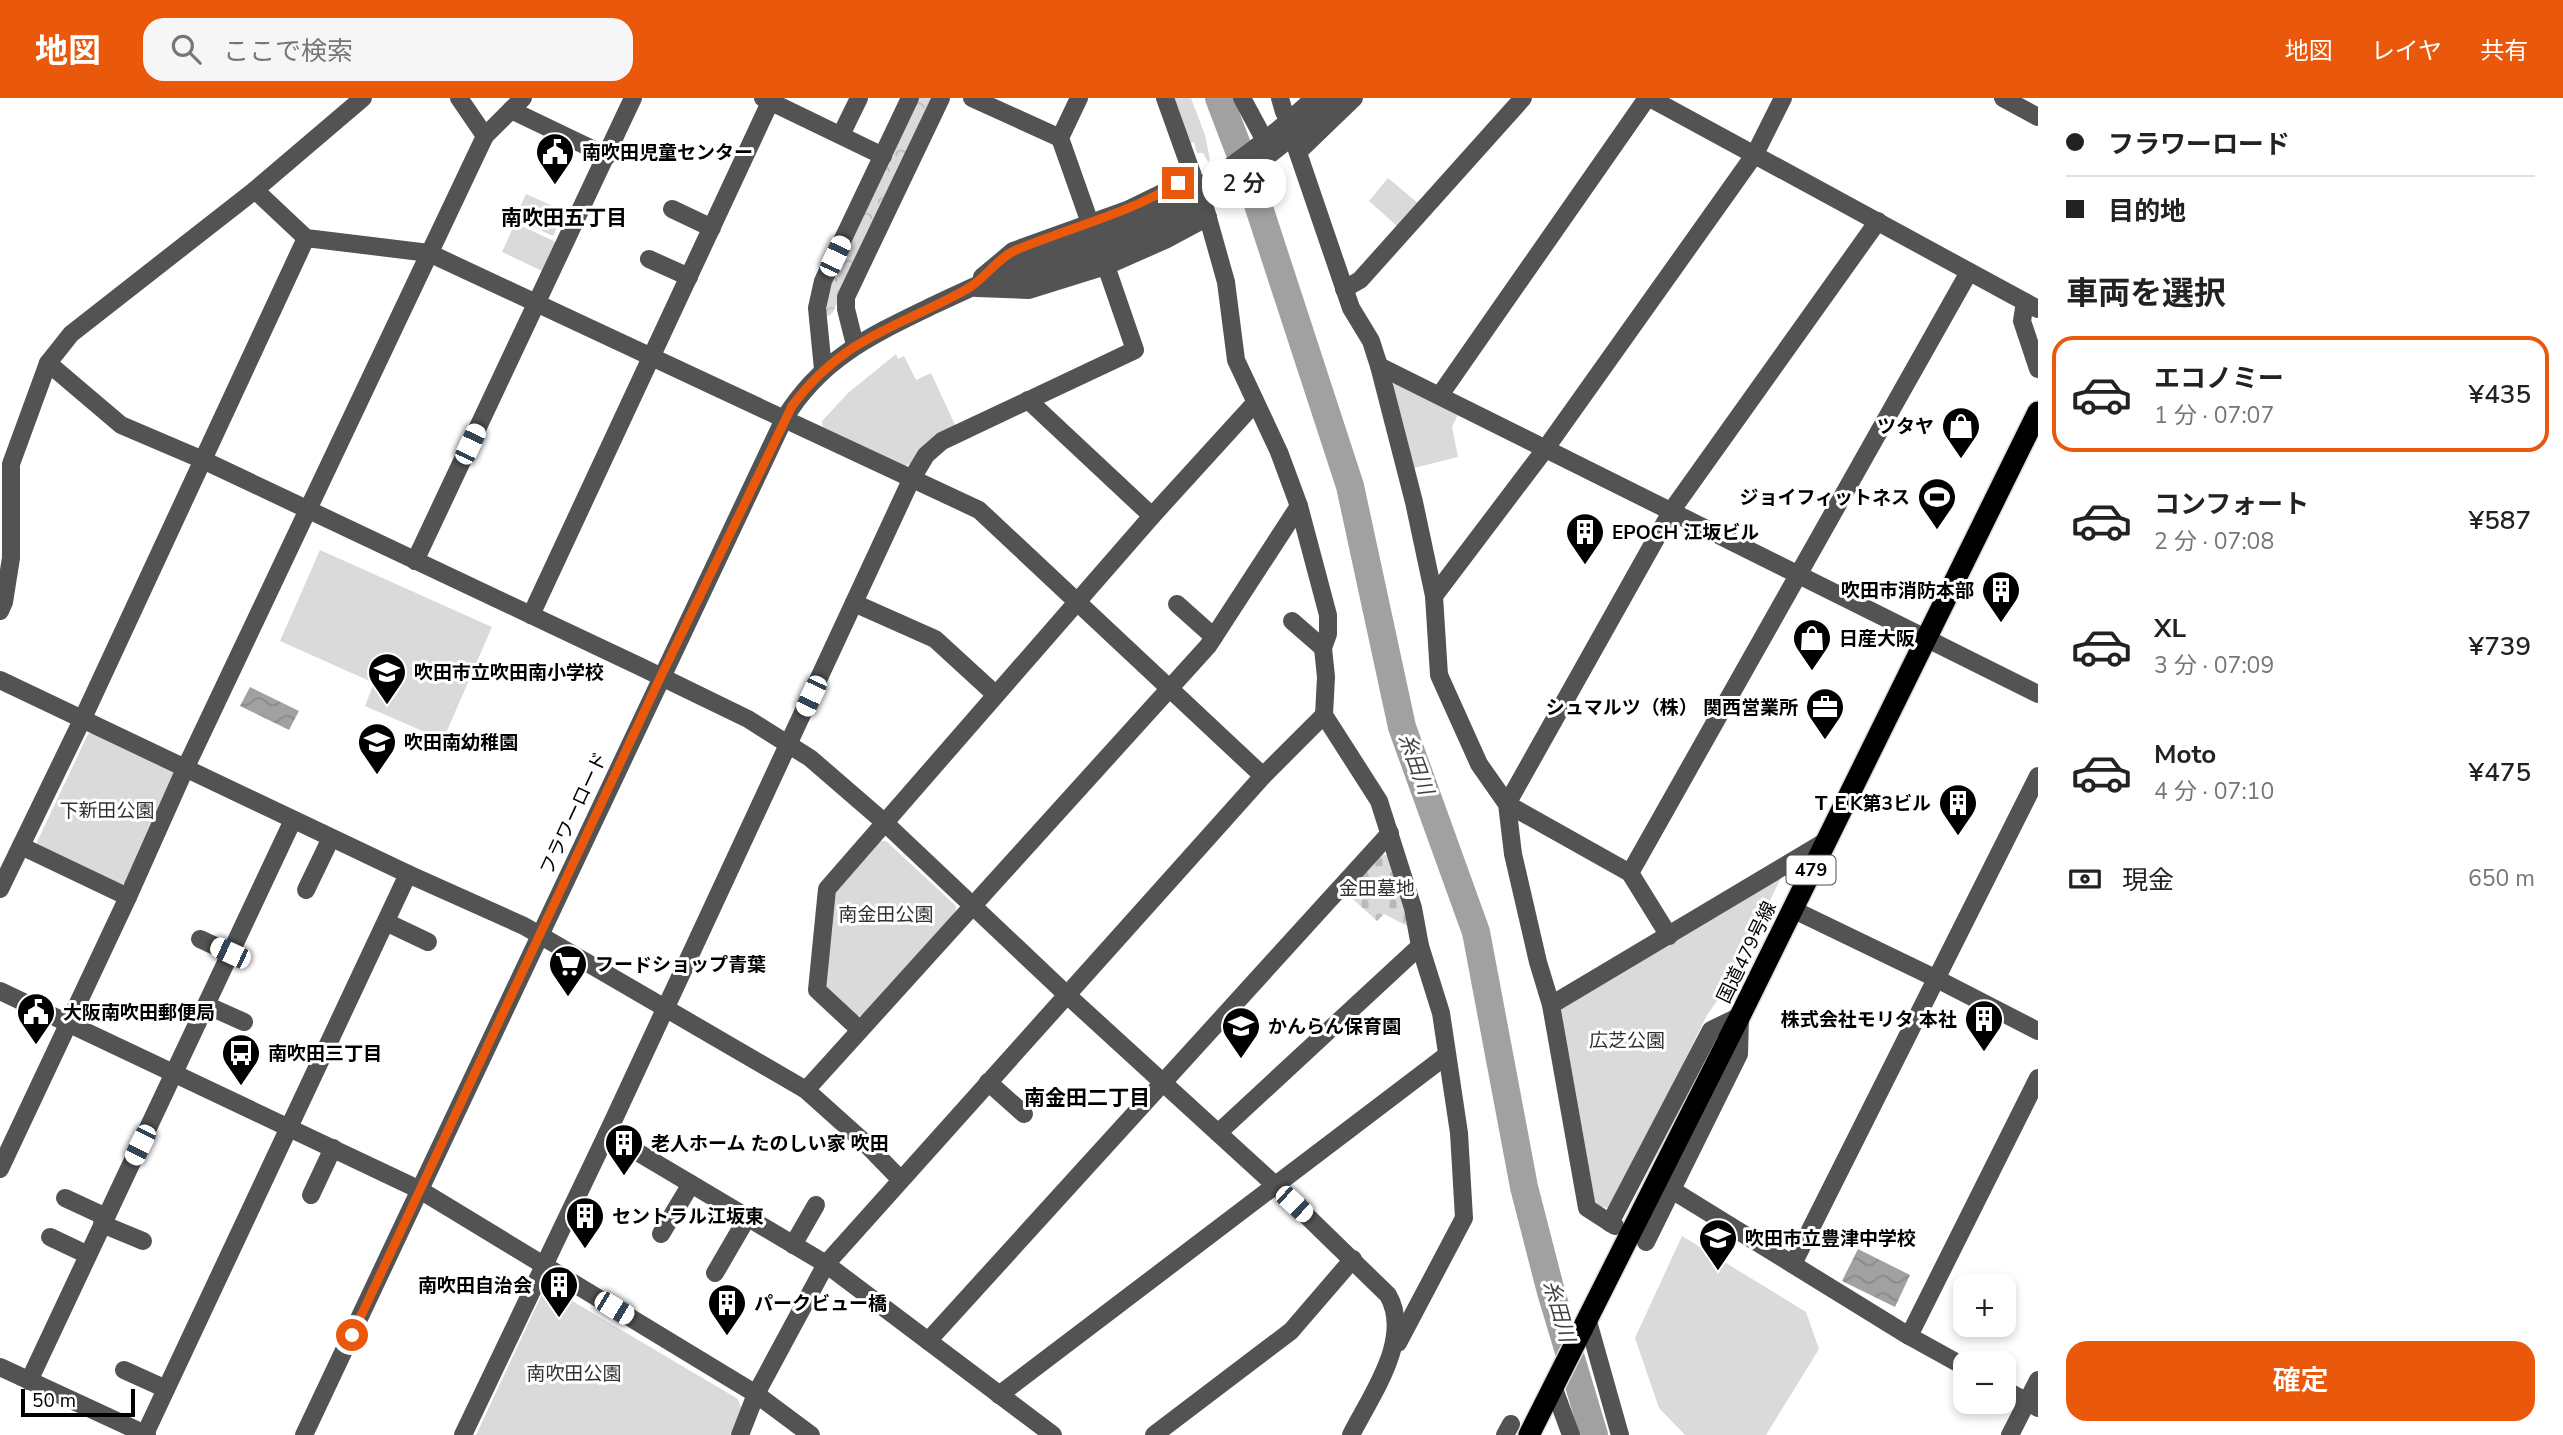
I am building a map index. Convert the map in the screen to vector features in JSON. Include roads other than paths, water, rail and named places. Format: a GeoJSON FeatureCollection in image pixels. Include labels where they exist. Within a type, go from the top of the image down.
{"type":"FeatureCollection","features":[{"type":"Feature","properties":{"kind":"highway","name":"国道479号線"},"geometry":{"type":"LineString","coordinates":[[1515,1431],[1555,1382],[1740,1016],[2038,412]]}},
{"type":"Feature","properties":{"kind":"street"},"geometry":{"type":"LineString","coordinates":[[0,611],[4,602],[11,464],[48,363],[71,334],[255,190],[363,98]]}},
{"type":"Feature","properties":{"kind":"street"},"geometry":{"type":"LineString","coordinates":[[459,98],[485,136]]}},
{"type":"Feature","properties":{"kind":"street"},"geometry":{"type":"LineString","coordinates":[[415,562],[634,98]]}},
{"type":"Feature","properties":{"kind":"street"},"geometry":{"type":"LineString","coordinates":[[841,135],[859,98]]}},
{"type":"Feature","properties":{"kind":"street"},"geometry":{"type":"LineString","coordinates":[[823,369],[817,308],[823,281],[911,98]]}},
{"type":"Feature","properties":{"kind":"street"},"geometry":{"type":"LineString","coordinates":[[855,345],[846,309],[846,297],[941,98]]}},
{"type":"Feature","properties":{"kind":"street"},"geometry":{"type":"LineString","coordinates":[[972,98],[1060,138]]}},
{"type":"Feature","properties":{"kind":"street"},"geometry":{"type":"LineString","coordinates":[[1079,98],[1060,138],[1090,223]]}},
{"type":"Feature","properties":{"kind":"street"},"geometry":{"type":"LineString","coordinates":[[969,288],[1013,251],[1127,210],[1193,176],[1165,98]]}},
{"type":"Feature","properties":{"kind":"street"},"geometry":{"type":"LineString","coordinates":[[1242,98],[1262,148]]}},
{"type":"Feature","properties":{"kind":"street","name":"フラワーロード"},"geometry":{"type":"LineString","coordinates":[[1262,148],[1314,98]]}},
{"type":"Feature","properties":{"kind":"street","name":"フラワーロード"},"geometry":{"type":"LineString","coordinates":[[304,1435],[661,676],[784,419],[804,389],[823,369],[855,345],[969,288],[1134,223],[1225,178],[1262,148],[1335,98]]}},
{"type":"Feature","properties":{"kind":"street"},"geometry":{"type":"LineString","coordinates":[[1354,98],[1297,149],[1351,308],[1371,341],[1379,366],[1414,502],[1434,596],[1439,675],[1479,764],[1507,804],[1630,873],[1669,936]]}},
{"type":"Feature","properties":{"kind":"street"},"geometry":{"type":"LineString","coordinates":[[1344,289],[1360,280],[1523,98]]}},
{"type":"Feature","properties":{"kind":"street"},"geometry":{"type":"LineString","coordinates":[[1440,395],[1649,98],[2031,305],[2022,321],[2038,369]]}},
{"type":"Feature","properties":{"kind":"street"},"geometry":{"type":"LineString","coordinates":[[1434,596],[1546,448],[1755,154],[1783,98]]}},
{"type":"Feature","properties":{"kind":"street"},"geometry":{"type":"LineString","coordinates":[[2003,98],[2038,117]]}},
{"type":"Feature","properties":{"kind":"street"},"geometry":{"type":"LineString","coordinates":[[531,615],[712,228],[769,99],[883,156]]}},
{"type":"Feature","properties":{"kind":"street"},"geometry":{"type":"LineString","coordinates":[[0,1169],[185,769],[485,136],[517,104],[607,156]]}},
{"type":"Feature","properties":{"kind":"street"},"geometry":{"type":"LineString","coordinates":[[255,190],[306,239],[429,253],[979,510],[1263,776]]}},
{"type":"Feature","properties":{"kind":"street"},"geometry":{"type":"LineString","coordinates":[[672,209],[712,228]]}},
{"type":"Feature","properties":{"kind":"street"},"geometry":{"type":"LineString","coordinates":[[969,288],[1029,290],[1106,266],[1165,240],[1207,214],[1226,282],[1236,360],[1254,404],[1279,453],[1299,506],[1328,615],[1328,635],[1323,648],[1326,677],[1324,715],[1379,801],[1390,832],[1441,1013],[1459,1133],[1464,1218],[1351,1435]]}},
{"type":"Feature","properties":{"kind":"street"},"geometry":{"type":"LineString","coordinates":[[1646,1242],[1739,1055],[1740,1016],[1711,1030],[1613,1225],[1587,1208],[1551,1005],[1516,867],[1507,804],[1672,510],[1878,221]]}},
{"type":"Feature","properties":{"kind":"street"},"geometry":{"type":"LineString","coordinates":[[0,889],[83,718],[306,239]]}},
{"type":"Feature","properties":{"kind":"street"},"geometry":{"type":"LineString","coordinates":[[649,259],[689,277]]}},
{"type":"Feature","properties":{"kind":"street"},"geometry":{"type":"LineString","coordinates":[[463,1435],[607,1134],[911,480],[926,454],[942,441],[1135,350],[1106,266]]}},
{"type":"Feature","properties":{"kind":"street"},"geometry":{"type":"LineString","coordinates":[[1630,873],[1969,272]]}},
{"type":"Feature","properties":{"kind":"street"},"geometry":{"type":"LineString","coordinates":[[48,363],[121,425],[203,460],[661,676],[748,719],[810,758],[884,822],[1066,995],[1219,1133],[1383,1288],[1395,1310],[1397,1336],[1382,1374]]}},
{"type":"Feature","properties":{"kind":"street"},"geometry":{"type":"LineString","coordinates":[[1379,366],[2038,694]]}},
{"type":"Feature","properties":{"kind":"street"},"geometry":{"type":"LineString","coordinates":[[1028,400],[1152,516]]}},
{"type":"Feature","properties":{"kind":"street"},"geometry":{"type":"LineString","coordinates":[[860,1030],[817,990],[827,888],[1077,601],[1254,404]]}},
{"type":"Feature","properties":{"kind":"street"},"geometry":{"type":"LineString","coordinates":[[806,1090],[1171,689],[1214,637],[1299,506]]}},
{"type":"Feature","properties":{"kind":"street"},"geometry":{"type":"LineString","coordinates":[[854,603],[935,639],[995,694]]}},
{"type":"Feature","properties":{"kind":"street"},"geometry":{"type":"LineString","coordinates":[[1177,604],[1214,637]]}},
{"type":"Feature","properties":{"kind":"street"},"geometry":{"type":"LineString","coordinates":[[1292,621],[1323,648]]}},
{"type":"Feature","properties":{"kind":"street"},"geometry":{"type":"LineString","coordinates":[[0,680],[540,935],[806,1090],[864,1142],[900,1179]]}},
{"type":"Feature","properties":{"kind":"street"},"geometry":{"type":"LineString","coordinates":[[740,1435],[756,1394],[826,1264],[1263,776],[1324,715]]}},
{"type":"Feature","properties":{"kind":"street"},"geometry":{"type":"LineString","coordinates":[[1793,1264],[2038,776]]}},
{"type":"Feature","properties":{"kind":"street"},"geometry":{"type":"LineString","coordinates":[[29,1381],[293,820]]}},
{"type":"Feature","properties":{"kind":"street"},"geometry":{"type":"LineString","coordinates":[[928,1341],[1390,832]]}},
{"type":"Feature","properties":{"kind":"street"},"geometry":{"type":"LineString","coordinates":[[306,890],[331,838]]}},
{"type":"Feature","properties":{"kind":"street"},"geometry":{"type":"LineString","coordinates":[[1551,1005],[1826,841]]}},
{"type":"Feature","properties":{"kind":"street"},"geometry":{"type":"LineString","coordinates":[[21,846],[128,897]]}},
{"type":"Feature","properties":{"kind":"street"},"geometry":{"type":"LineString","coordinates":[[0,1367],[146,1435],[408,874]]}},
{"type":"Feature","properties":{"kind":"street"},"geometry":{"type":"LineString","coordinates":[[1792,909],[2038,1031]]}},
{"type":"Feature","properties":{"kind":"street"},"geometry":{"type":"LineString","coordinates":[[386,922],[428,942]]}},
{"type":"Feature","properties":{"kind":"street"},"geometry":{"type":"LineString","coordinates":[[201,939],[230,953]]}},
{"type":"Feature","properties":{"kind":"street"},"geometry":{"type":"LineString","coordinates":[[1219,1133],[1420,946]]}},
{"type":"Feature","properties":{"kind":"street"},"geometry":{"type":"LineString","coordinates":[[0,991],[421,1191],[756,1394],[811,1435]]}},
{"type":"Feature","properties":{"kind":"street"},"geometry":{"type":"LineString","coordinates":[[206,1005],[244,1022]]}},
{"type":"Feature","properties":{"kind":"street"},"geometry":{"type":"LineString","coordinates":[[999,1395],[1447,1055]]}},
{"type":"Feature","properties":{"kind":"street"},"geometry":{"type":"LineString","coordinates":[[1909,1336],[2038,1078]]}},
{"type":"Feature","properties":{"kind":"street"},"geometry":{"type":"LineString","coordinates":[[988,1082],[1024,1114]]}},
{"type":"Feature","properties":{"kind":"street"},"geometry":{"type":"LineString","coordinates":[[607,1134],[826,1264],[1053,1435]]}},
{"type":"Feature","properties":{"kind":"street"},"geometry":{"type":"LineString","coordinates":[[311,1195],[333,1148]]}},
{"type":"Feature","properties":{"kind":"street"},"geometry":{"type":"LineString","coordinates":[[661,1234],[691,1184]]}},
{"type":"Feature","properties":{"kind":"street"},"geometry":{"type":"LineString","coordinates":[[1672,1190],[1953,1360]]}},
{"type":"Feature","properties":{"kind":"street"},"geometry":{"type":"LineString","coordinates":[[65,1198],[143,1241]]}},
{"type":"Feature","properties":{"kind":"street"},"geometry":{"type":"LineString","coordinates":[[793,1245],[816,1205]]}},
{"type":"Feature","properties":{"kind":"street"},"geometry":{"type":"LineString","coordinates":[[715,1273],[747,1218]]}},
{"type":"Feature","properties":{"kind":"street"},"geometry":{"type":"LineString","coordinates":[[50,1237],[88,1255]]}},
{"type":"Feature","properties":{"kind":"street"},"geometry":{"type":"LineString","coordinates":[[1154,1435],[1291,1331],[1353,1259]]}},
{"type":"Feature","properties":{"kind":"street"},"geometry":{"type":"LineString","coordinates":[[1584,1323],[1620,1435]]}},
{"type":"Feature","properties":{"kind":"street"},"geometry":{"type":"LineString","coordinates":[[124,1370],[166,1389]]}},
{"type":"Feature","properties":{"kind":"street"},"geometry":{"type":"LineString","coordinates":[[2010,1435],[2033,1405],[2038,1380]]}},
{"type":"Feature","properties":{"kind":"street"},"geometry":{"type":"LineString","coordinates":[[1555,1382],[1571,1435]]}},
{"type":"Feature","properties":{"kind":"street"},"geometry":{"type":"LineString","coordinates":[[2016,1396],[2033,1405]]}},
{"type":"Feature","properties":{"kind":"water"},"geometry":{"type":"Polygon","coordinates":[[[250,687],[299,711],[289,730],[240,706],[250,687]]]}},
{"type":"Feature","properties":{"kind":"water"},"geometry":{"type":"Polygon","coordinates":[[[1858,1249],[1910,1275],[1895,1307],[1842,1281],[1858,1249]]]}},
{"type":"Feature","properties":{"kind":"waterway","name":"糸田川"},"geometry":{"type":"LineString","coordinates":[[1219,98],[1248,174],[1350,486],[1402,727],[1476,932],[1524,1187],[1551,1292],[1594,1435]]}},
{"type":"Feature","properties":{"kind":"place","name":"南吹田児童センター"},"geometry":{"type":"Point","coordinates":[555,186]}},
{"type":"Feature","properties":{"kind":"place","name":"ツタヤ"},"geometry":{"type":"Point","coordinates":[1961,460]}},
{"type":"Feature","properties":{"kind":"place","name":"ジョイフィットネス"},"geometry":{"type":"Point","coordinates":[1937,531]}},
{"type":"Feature","properties":{"kind":"place","name":"EPOCH 江坂ビル"},"geometry":{"type":"Point","coordinates":[1585,566]}},
{"type":"Feature","properties":{"kind":"place","name":"吹田市消防本部"},"geometry":{"type":"Point","coordinates":[2001,624]}},
{"type":"Feature","properties":{"kind":"place","name":"日産大阪"},"geometry":{"type":"Point","coordinates":[1812,672]}},
{"type":"Feature","properties":{"kind":"place","name":"吹田市立吹田南小学校"},"geometry":{"type":"Point","coordinates":[387,706]}},
{"type":"Feature","properties":{"kind":"place","name":"シュマルツ（株） 関西営業所"},"geometry":{"type":"Point","coordinates":[1825,741]}},
{"type":"Feature","properties":{"kind":"place","name":"吹田南幼稚園"},"geometry":{"type":"Point","coordinates":[377,776]}},
{"type":"Feature","properties":{"kind":"place","name":"ＴＥK第3ビル"},"geometry":{"type":"Point","coordinates":[1958,837]}},
{"type":"Feature","properties":{"kind":"place","name":"フードショップ青葉"},"geometry":{"type":"Point","coordinates":[568,998]}},
{"type":"Feature","properties":{"kind":"place","name":"大阪南吹田郵便局"},"geometry":{"type":"Point","coordinates":[36,1046]}},
{"type":"Feature","properties":{"kind":"place","name":"株式会社モリタ 本社"},"geometry":{"type":"Point","coordinates":[1984,1053]}},
{"type":"Feature","properties":{"kind":"place","name":"かんらん保育園"},"geometry":{"type":"Point","coordinates":[1241,1060]}},
{"type":"Feature","properties":{"kind":"place","name":"南吹田三丁目"},"geometry":{"type":"Point","coordinates":[241,1087]}},
{"type":"Feature","properties":{"kind":"place","name":"老人ホーム たのしい家 吹田"},"geometry":{"type":"Point","coordinates":[624,1177]}},
{"type":"Feature","properties":{"kind":"place","name":"セントラル江坂東"},"geometry":{"type":"Point","coordinates":[585,1250]}},
{"type":"Feature","properties":{"kind":"place","name":"吹田市立豊津中学校"},"geometry":{"type":"Point","coordinates":[1718,1272]}},
{"type":"Feature","properties":{"kind":"place","name":"南吹田自治会"},"geometry":{"type":"Point","coordinates":[559,1319]}},
{"type":"Feature","properties":{"kind":"place","name":"パークビュー橋"},"geometry":{"type":"Point","coordinates":[727,1337]}},
{"type":"Feature","properties":{"kind":"district","name":"南吹田五丁目"},"geometry":{"type":"Point","coordinates":[564,218]}},
{"type":"Feature","properties":{"kind":"district","name":"南金田二丁目"},"geometry":{"type":"Point","coordinates":[1087,1098]}},
{"type":"Feature","properties":{"kind":"park label","name":"下新田公園"},"geometry":{"type":"Point","coordinates":[107,810]}},
{"type":"Feature","properties":{"kind":"park label","name":"金田墓地"},"geometry":{"type":"Point","coordinates":[1377,888]}},
{"type":"Feature","properties":{"kind":"park label","name":"南金田公園"},"geometry":{"type":"Point","coordinates":[886,914]}},
{"type":"Feature","properties":{"kind":"park label","name":"広芝公園"},"geometry":{"type":"Point","coordinates":[1627,1040]}},
{"type":"Feature","properties":{"kind":"park label","name":"南吹田公園"},"geometry":{"type":"Point","coordinates":[574,1373]}}]}
